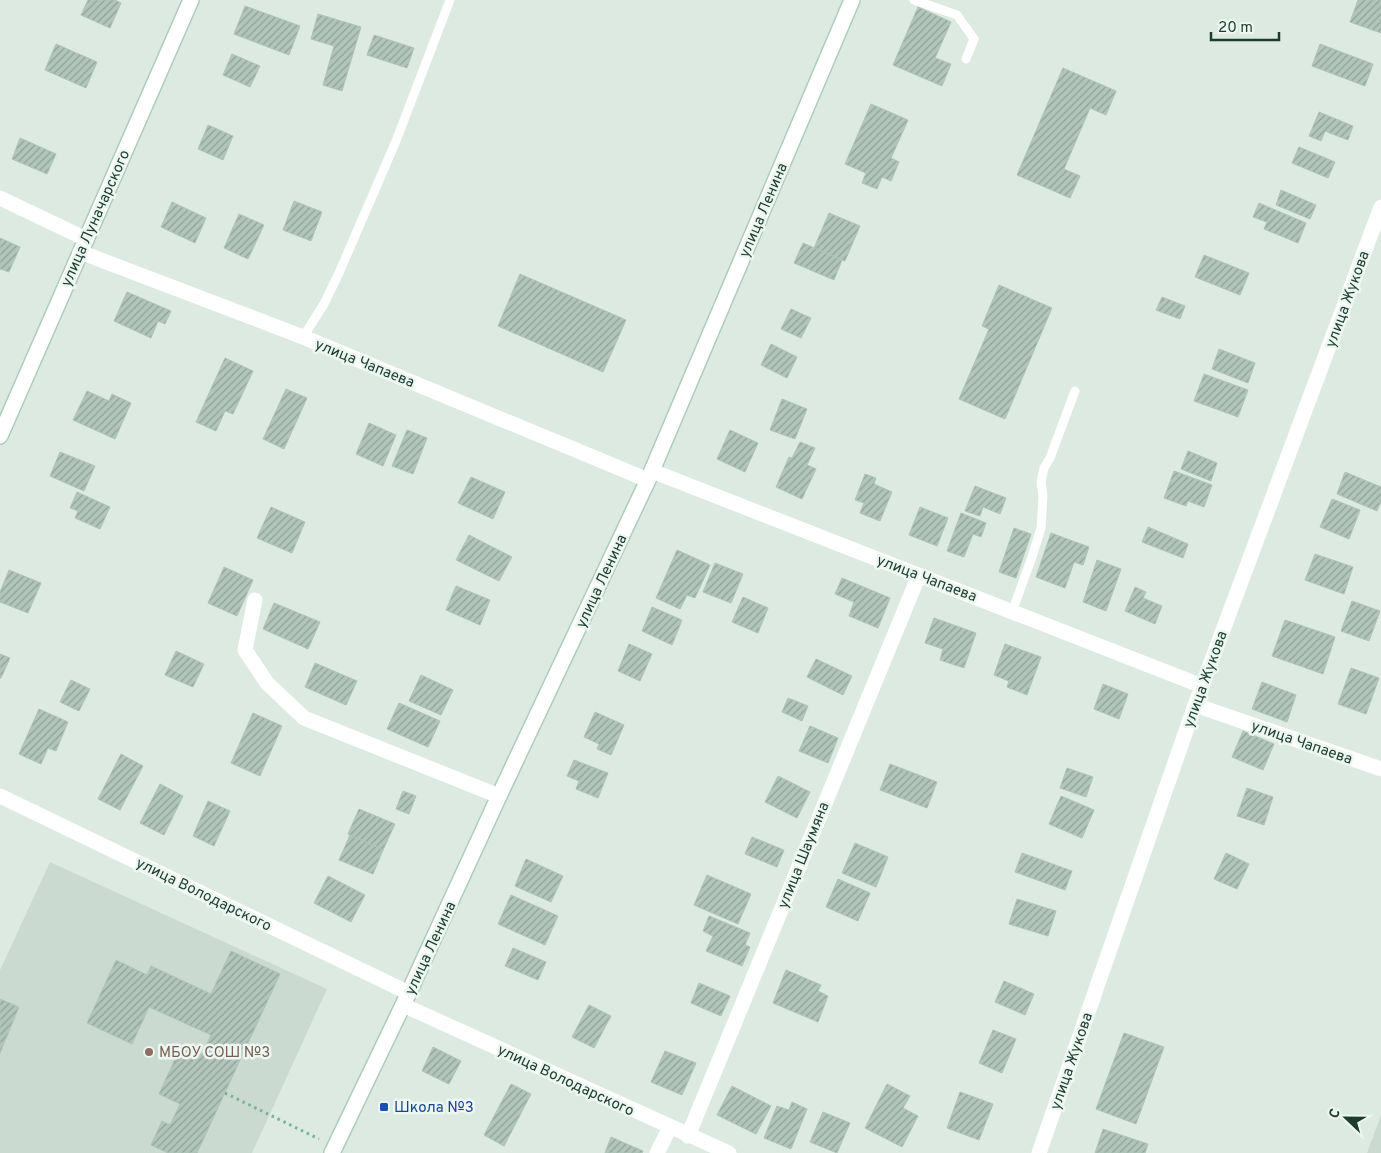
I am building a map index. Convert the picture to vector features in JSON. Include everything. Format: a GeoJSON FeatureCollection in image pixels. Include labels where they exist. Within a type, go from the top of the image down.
{"type":"FeatureCollection","features":[{"type":"Feature","properties":{"kind":"street","name":"улица Луначарского"},"geometry":{"type":"LineString","coordinates":[[0,436],[191,0]]}},
{"type":"Feature","properties":{"kind":"street","name":"улица Ленина"},"geometry":{"type":"LineString","coordinates":[[333,1150],[406,999],[499,796],[650,476],[852,0]]}},
{"type":"Feature","properties":{"kind":"street","name":"улица Чапаева"},"geometry":{"type":"LineString","coordinates":[[0,198],[83,245],[303,337],[650,476],[919,575],[1202,686]]}},
{"type":"Feature","properties":{"kind":"street","name":"улица Жукова"},"geometry":{"type":"LineString","coordinates":[[1039,1153],[1195,705],[1381,208]]}},
{"type":"Feature","properties":{"kind":"street","name":"улица Шаумяна"},"geometry":{"type":"LineString","coordinates":[[688,1136],[919,575]]}},
{"type":"Feature","properties":{"kind":"street"},"geometry":{"type":"LineString","coordinates":[[255,600],[245,650],[266,683],[304,718],[499,796]]}},
{"type":"Feature","properties":{"kind":"street","name":"улица Чапаева"},"geometry":{"type":"LineString","coordinates":[[1195,705],[1381,769]]}},
{"type":"Feature","properties":{"kind":"street","name":"улица Володарского"},"geometry":{"type":"LineString","coordinates":[[0,796],[406,999],[688,1136],[729,1153]]}},
{"type":"Feature","properties":{"kind":"street"},"geometry":{"type":"LineString","coordinates":[[657,1153],[670,1127]]}},
{"type":"Feature","properties":{"kind":"lane"},"geometry":{"type":"LineString","coordinates":[[303,337],[324,304],[343,264],[396,141],[450,0]]}},
{"type":"Feature","properties":{"kind":"lane"},"geometry":{"type":"LineString","coordinates":[[914,0],[957,16],[974,39],[966,59]]}},
{"type":"Feature","properties":{"kind":"lane"},"geometry":{"type":"LineString","coordinates":[[1012,612],[1041,528],[1043,496],[1041,482],[1044,468],[1050,458],[1075,391]]}},
{"type":"Feature","properties":{"kind":"path"},"geometry":{"type":"LineString","coordinates":[[225,1093],[333,1150]]}},
{"type":"Feature","properties":{"kind":"shaded area","name":"МБОУ СОШ №3"},"geometry":{"type":"Polygon","coordinates":[[[50,862],[327,989],[252,1153],[0,1153],[0,970],[50,862]]]}},
{"type":"Feature","properties":{"kind":"shaded area"},"geometry":{"type":"Polygon","coordinates":[[[1381,1115],[1381,1153],[1367,1153],[1381,1115]]]}},
{"type":"Feature","properties":{"kind":"building"},"geometry":{"type":"Polygon","coordinates":[[[88,0],[115,0],[121,3],[110,28],[81,15],[88,0]]]}},
{"type":"Feature","properties":{"kind":"building"},"geometry":{"type":"Polygon","coordinates":[[[1358,0],[1381,0],[1381,33],[1350,22],[1358,0]]]}},
{"type":"Feature","properties":{"kind":"building"},"geometry":{"type":"Polygon","coordinates":[[[245,6],[300,26],[289,55],[234,34],[245,6]]]}},
{"type":"Feature","properties":{"kind":"building"},"geometry":{"type":"Polygon","coordinates":[[[918,7],[951,22],[935,58],[951,64],[942,86],[893,65],[918,7]]]}},
{"type":"Feature","properties":{"kind":"building"},"geometry":{"type":"Polygon","coordinates":[[[318,14],[361,27],[342,91],[323,85],[334,46],[311,39],[318,14]]]}},
{"type":"Feature","properties":{"kind":"building"},"geometry":{"type":"Polygon","coordinates":[[[374,35],[414,48],[407,68],[367,55],[374,35]]]}},
{"type":"Feature","properties":{"kind":"building"},"geometry":{"type":"Polygon","coordinates":[[[56,44],[97,62],[86,88],[45,70],[56,44]]]}},
{"type":"Feature","properties":{"kind":"building"},"geometry":{"type":"Polygon","coordinates":[[[1320,44],[1373,64],[1365,86],[1312,66],[1320,44]]]}},
{"type":"Feature","properties":{"kind":"building"},"geometry":{"type":"Polygon","coordinates":[[[232,54],[260,66],[250,87],[223,75],[232,54]]]}},
{"type":"Feature","properties":{"kind":"building"},"geometry":{"type":"Polygon","coordinates":[[[1063,68],[1116,91],[1106,115],[1090,108],[1064,169],[1080,176],[1070,198],[1017,175],[1063,68]]]}},
{"type":"Feature","properties":{"kind":"building"},"geometry":{"type":"Polygon","coordinates":[[[871,104],[908,120],[891,158],[899,162],[891,181],[882,177],[877,189],[862,183],[866,173],[845,164],[871,104]]]}},
{"type":"Feature","properties":{"kind":"building"},"geometry":{"type":"Polygon","coordinates":[[[1319,112],[1353,126],[1348,140],[1325,131],[1321,141],[1309,136],[1319,112]]]}},
{"type":"Feature","properties":{"kind":"building"},"geometry":{"type":"Polygon","coordinates":[[[208,125],[233,136],[223,160],[198,149],[208,125]]]}},
{"type":"Feature","properties":{"kind":"building"},"geometry":{"type":"Polygon","coordinates":[[[20,138],[56,154],[47,174],[12,159],[20,138]]]}},
{"type":"Feature","properties":{"kind":"building"},"geometry":{"type":"Polygon","coordinates":[[[1299,147],[1335,162],[1328,178],[1292,163],[1299,147]]]}},
{"type":"Feature","properties":{"kind":"building"},"geometry":{"type":"Polygon","coordinates":[[[1281,190],[1316,205],[1310,219],[1276,205],[1281,190]]]}},
{"type":"Feature","properties":{"kind":"building"},"geometry":{"type":"Polygon","coordinates":[[[294,201],[322,212],[311,241],[283,230],[294,201]]]}},
{"type":"Feature","properties":{"kind":"building"},"geometry":{"type":"Polygon","coordinates":[[[172,202],[206,218],[195,243],[161,227],[172,202]]]}},
{"type":"Feature","properties":{"kind":"building"},"geometry":{"type":"Polygon","coordinates":[[[1259,203],[1306,223],[1298,243],[1264,229],[1267,222],[1253,217],[1259,203]]]}},
{"type":"Feature","properties":{"kind":"building"},"geometry":{"type":"Polygon","coordinates":[[[829,213],[860,226],[845,261],[814,248],[829,213]]]}},
{"type":"Feature","properties":{"kind":"building"},"geometry":{"type":"Polygon","coordinates":[[[239,214],[264,225],[248,259],[224,248],[239,214]]]}},
{"type":"Feature","properties":{"kind":"building"},"geometry":{"type":"Polygon","coordinates":[[[0,238],[20,247],[9,272],[0,269],[0,238]]]}},
{"type":"Feature","properties":{"kind":"building"},"geometry":{"type":"Polygon","coordinates":[[[803,243],[842,260],[834,280],[794,263],[803,243]]]}},
{"type":"Feature","properties":{"kind":"building"},"geometry":{"type":"Polygon","coordinates":[[[1204,255],[1249,273],[1240,295],[1195,277],[1204,255]]]}},
{"type":"Feature","properties":{"kind":"building"},"geometry":{"type":"Polygon","coordinates":[[[520,274],[626,320],[603,372],[498,326],[520,274]]]}},
{"type":"Feature","properties":{"kind":"building"},"geometry":{"type":"Polygon","coordinates":[[[999,285],[1052,308],[1005,419],[959,399],[989,329],[982,326],[999,285]]]}},
{"type":"Feature","properties":{"kind":"building"},"geometry":{"type":"Polygon","coordinates":[[[127,292],[171,311],[165,324],[158,321],[151,338],[114,321],[127,292]]]}},
{"type":"Feature","properties":{"kind":"building"},"geometry":{"type":"Polygon","coordinates":[[[1162,297],[1185,306],[1180,319],[1156,310],[1162,297]]]}},
{"type":"Feature","properties":{"kind":"building"},"geometry":{"type":"Polygon","coordinates":[[[791,309],[811,318],[801,338],[781,329],[791,309]]]}},
{"type":"Feature","properties":{"kind":"building"},"geometry":{"type":"Polygon","coordinates":[[[771,344],[797,357],[787,378],[761,365],[771,344]]]}},
{"type":"Feature","properties":{"kind":"building"},"geometry":{"type":"Polygon","coordinates":[[[1219,349],[1255,363],[1248,383],[1212,369],[1219,349]]]}},
{"type":"Feature","properties":{"kind":"building"},"geometry":{"type":"Polygon","coordinates":[[[225,358],[253,371],[233,414],[225,411],[216,431],[196,422],[225,358]]]}},
{"type":"Feature","properties":{"kind":"building"},"geometry":{"type":"Polygon","coordinates":[[[1204,374],[1248,390],[1238,417],[1194,401],[1204,374]]]}},
{"type":"Feature","properties":{"kind":"building"},"geometry":{"type":"Polygon","coordinates":[[[286,389],[307,398],[284,449],[263,439],[286,389]]]}},
{"type":"Feature","properties":{"kind":"building"},"geometry":{"type":"Polygon","coordinates":[[[87,391],[109,401],[112,394],[131,403],[115,439],[73,420],[87,391]]]}},
{"type":"Feature","properties":{"kind":"building"},"geometry":{"type":"Polygon","coordinates":[[[782,399],[807,409],[795,439],[770,430],[782,399]]]}},
{"type":"Feature","properties":{"kind":"building"},"geometry":{"type":"Polygon","coordinates":[[[369,423],[396,435],[383,466],[356,454],[369,423]]]}},
{"type":"Feature","properties":{"kind":"building"},"geometry":{"type":"Polygon","coordinates":[[[407,430],[427,438],[413,474],[392,466],[407,430]]]}},
{"type":"Feature","properties":{"kind":"building"},"geometry":{"type":"Polygon","coordinates":[[[730,430],[758,443],[745,472],[717,459],[730,430]]]}},
{"type":"Feature","properties":{"kind":"building"},"geometry":{"type":"Polygon","coordinates":[[[800,442],[815,448],[807,465],[816,469],[802,499],[776,487],[789,457],[792,458],[800,442]]]}},
{"type":"Feature","properties":{"kind":"building"},"geometry":{"type":"Polygon","coordinates":[[[1188,451],[1217,463],[1211,481],[1181,469],[1188,451]]]}},
{"type":"Feature","properties":{"kind":"building"},"geometry":{"type":"Polygon","coordinates":[[[60,452],[95,466],[84,491],[50,476],[60,452]]]}},
{"type":"Feature","properties":{"kind":"building"},"geometry":{"type":"Polygon","coordinates":[[[1174,471],[1212,485],[1204,507],[1188,501],[1186,506],[1164,498],[1174,471]]]}},
{"type":"Feature","properties":{"kind":"building"},"geometry":{"type":"Polygon","coordinates":[[[1345,472],[1381,487],[1381,501],[1377,511],[1337,494],[1345,472]]]}},
{"type":"Feature","properties":{"kind":"building"},"geometry":{"type":"Polygon","coordinates":[[[865,474],[876,478],[874,484],[892,492],[880,521],[860,513],[864,503],[855,500],[865,474]]]}},
{"type":"Feature","properties":{"kind":"building"},"geometry":{"type":"Polygon","coordinates":[[[471,477],[505,492],[493,519],[458,503],[471,477]]]}},
{"type":"Feature","properties":{"kind":"building"},"geometry":{"type":"Polygon","coordinates":[[[975,486],[1006,498],[1000,514],[983,507],[980,516],[965,511],[975,486]]]}},
{"type":"Feature","properties":{"kind":"building"},"geometry":{"type":"Polygon","coordinates":[[[77,492],[110,507],[100,529],[75,518],[78,511],[70,508],[77,492]]]}},
{"type":"Feature","properties":{"kind":"building"},"geometry":{"type":"Polygon","coordinates":[[[1332,499],[1360,510],[1349,539],[1320,527],[1332,499]]]}},
{"type":"Feature","properties":{"kind":"building"},"geometry":{"type":"Polygon","coordinates":[[[271,507],[305,522],[292,553],[257,538],[271,507]]]}},
{"type":"Feature","properties":{"kind":"building"},"geometry":{"type":"Polygon","coordinates":[[[920,507],[948,518],[937,546],[909,535],[920,507]]]}},
{"type":"Feature","properties":{"kind":"building"},"geometry":{"type":"Polygon","coordinates":[[[961,513],[986,523],[981,537],[973,534],[964,557],[947,551],[961,513]]]}},
{"type":"Feature","properties":{"kind":"building"},"geometry":{"type":"Polygon","coordinates":[[[1148,527],[1188,544],[1183,558],[1142,542],[1148,527]]]}},
{"type":"Feature","properties":{"kind":"building"},"geometry":{"type":"Polygon","coordinates":[[[1014,528],[1031,534],[1016,578],[999,572],[1014,528]]]}},
{"type":"Feature","properties":{"kind":"building"},"geometry":{"type":"Polygon","coordinates":[[[1051,533],[1089,547],[1083,565],[1074,562],[1065,588],[1036,577],[1051,533]]]}},
{"type":"Feature","properties":{"kind":"building"},"geometry":{"type":"Polygon","coordinates":[[[469,535],[512,557],[499,581],[456,560],[469,535]]]}},
{"type":"Feature","properties":{"kind":"building"},"geometry":{"type":"Polygon","coordinates":[[[677,550],[710,565],[695,598],[687,595],[680,609],[656,598],[677,550]]]}},
{"type":"Feature","properties":{"kind":"building"},"geometry":{"type":"Polygon","coordinates":[[[1315,554],[1353,567],[1344,594],[1305,580],[1315,554]]]}},
{"type":"Feature","properties":{"kind":"building"},"geometry":{"type":"Polygon","coordinates":[[[1097,560],[1121,569],[1106,611],[1083,602],[1097,560]]]}},
{"type":"Feature","properties":{"kind":"building"},"geometry":{"type":"Polygon","coordinates":[[[715,563],[743,574],[731,603],[703,592],[715,563]]]}},
{"type":"Feature","properties":{"kind":"building"},"geometry":{"type":"Polygon","coordinates":[[[224,567],[253,580],[237,616],[208,603],[224,567]]]}},
{"type":"Feature","properties":{"kind":"building"},"geometry":{"type":"Polygon","coordinates":[[[9,570],[41,583],[28,613],[0,602],[0,592],[9,570]]]}},
{"type":"Feature","properties":{"kind":"building"},"geometry":{"type":"Polygon","coordinates":[[[842,578],[890,598],[878,628],[849,616],[854,602],[835,594],[842,578]]]}},
{"type":"Feature","properties":{"kind":"building"},"geometry":{"type":"Polygon","coordinates":[[[456,586],[490,600],[480,625],[446,610],[456,586]]]}},
{"type":"Feature","properties":{"kind":"building"},"geometry":{"type":"Polygon","coordinates":[[[1135,587],[1146,592],[1143,598],[1162,606],[1155,624],[1125,611],[1135,587]]]}},
{"type":"Feature","properties":{"kind":"building"},"geometry":{"type":"Polygon","coordinates":[[[743,597],[768,608],[758,633],[732,622],[743,597]]]}},
{"type":"Feature","properties":{"kind":"building"},"geometry":{"type":"Polygon","coordinates":[[[1352,601],[1380,611],[1369,641],[1341,631],[1352,601]]]}},
{"type":"Feature","properties":{"kind":"building"},"geometry":{"type":"Polygon","coordinates":[[[274,603],[320,622],[308,649],[263,629],[274,603]]]}},
{"type":"Feature","properties":{"kind":"building"},"geometry":{"type":"Polygon","coordinates":[[[652,607],[682,620],[672,645],[642,631],[652,607]]]}},
{"type":"Feature","properties":{"kind":"building"},"geometry":{"type":"Polygon","coordinates":[[[934,618],[976,633],[964,668],[940,660],[943,649],[925,643],[934,618]]]}},
{"type":"Feature","properties":{"kind":"building"},"geometry":{"type":"Polygon","coordinates":[[[1285,620],[1335,637],[1323,674],[1272,656],[1285,620]]]}},
{"type":"Feature","properties":{"kind":"building"},"geometry":{"type":"Polygon","coordinates":[[[629,644],[652,654],[640,681],[618,671],[629,644]]]}},
{"type":"Feature","properties":{"kind":"building"},"geometry":{"type":"Polygon","coordinates":[[[1005,644],[1041,657],[1027,695],[1007,687],[1009,681],[994,675],[1005,644]]]}},
{"type":"Feature","properties":{"kind":"building"},"geometry":{"type":"Polygon","coordinates":[[[176,651],[204,664],[193,687],[165,675],[176,651]]]}},
{"type":"Feature","properties":{"kind":"building"},"geometry":{"type":"Polygon","coordinates":[[[0,654],[10,658],[1,678],[0,678],[0,654]]]}},
{"type":"Feature","properties":{"kind":"building"},"geometry":{"type":"Polygon","coordinates":[[[816,659],[852,676],[843,695],[807,677],[816,659]]]}},
{"type":"Feature","properties":{"kind":"building"},"geometry":{"type":"Polygon","coordinates":[[[315,663],[357,681],[346,705],[305,687],[315,663]]]}},
{"type":"Feature","properties":{"kind":"building"},"geometry":{"type":"Polygon","coordinates":[[[1351,668],[1379,678],[1366,714],[1338,704],[1351,668]]]}},
{"type":"Feature","properties":{"kind":"building"},"geometry":{"type":"Polygon","coordinates":[[[421,675],[453,690],[441,715],[409,701],[421,675]]]}},
{"type":"Feature","properties":{"kind":"building"},"geometry":{"type":"Polygon","coordinates":[[[71,680],[90,689],[79,711],[60,702],[71,680]]]}},
{"type":"Feature","properties":{"kind":"building"},"geometry":{"type":"Polygon","coordinates":[[[1262,682],[1296,695],[1287,722],[1252,709],[1262,682]]]}},
{"type":"Feature","properties":{"kind":"building"},"geometry":{"type":"Polygon","coordinates":[[[1103,684],[1128,694],[1119,719],[1094,709],[1103,684]]]}},
{"type":"Feature","properties":{"kind":"building"},"geometry":{"type":"Polygon","coordinates":[[[788,698],[808,706],[802,721],[782,712],[788,698]]]}},
{"type":"Feature","properties":{"kind":"building"},"geometry":{"type":"Polygon","coordinates":[[[399,703],[440,721],[428,747],[387,729],[399,703]]]}},
{"type":"Feature","properties":{"kind":"building"},"geometry":{"type":"Polygon","coordinates":[[[39,709],[68,722],[56,751],[48,748],[41,764],[19,754],[39,709]]]}},
{"type":"Feature","properties":{"kind":"building"},"geometry":{"type":"Polygon","coordinates":[[[595,712],[624,725],[611,755],[597,749],[599,744],[584,737],[595,712]]]}},
{"type":"Feature","properties":{"kind":"building"},"geometry":{"type":"Polygon","coordinates":[[[253,713],[282,726],[260,776],[231,763],[253,713]]]}},
{"type":"Feature","properties":{"kind":"building"},"geometry":{"type":"Polygon","coordinates":[[[810,726],[838,738],[828,763],[799,751],[810,726]]]}},
{"type":"Feature","properties":{"kind":"building"},"geometry":{"type":"Polygon","coordinates":[[[1243,731],[1274,744],[1263,770],[1232,757],[1243,731]]]}},
{"type":"Feature","properties":{"kind":"building"},"geometry":{"type":"Polygon","coordinates":[[[121,754],[143,766],[120,810],[98,799],[121,754]]]}},
{"type":"Feature","properties":{"kind":"building"},"geometry":{"type":"Polygon","coordinates":[[[574,760],[608,773],[598,798],[576,789],[579,781],[567,776],[574,760]]]}},
{"type":"Feature","properties":{"kind":"building"},"geometry":{"type":"Polygon","coordinates":[[[890,764],[937,782],[927,808],[880,790],[890,764]]]}},
{"type":"Feature","properties":{"kind":"building"},"geometry":{"type":"Polygon","coordinates":[[[1067,768],[1093,777],[1086,797],[1060,788],[1067,768]]]}},
{"type":"Feature","properties":{"kind":"building"},"geometry":{"type":"Polygon","coordinates":[[[778,776],[810,792],[797,818],[765,802],[778,776]]]}},
{"type":"Feature","properties":{"kind":"building"},"geometry":{"type":"Polygon","coordinates":[[[160,784],[183,796],[164,835],[140,823],[160,784]]]}},
{"type":"Feature","properties":{"kind":"building"},"geometry":{"type":"Polygon","coordinates":[[[1247,788],[1273,797],[1264,825],[1237,816],[1247,788]]]}},
{"type":"Feature","properties":{"kind":"building"},"geometry":{"type":"Polygon","coordinates":[[[403,791],[416,796],[409,814],[396,809],[403,791]]]}},
{"type":"Feature","properties":{"kind":"building"},"geometry":{"type":"Polygon","coordinates":[[[1061,796],[1094,810],[1082,838],[1049,824],[1061,796]]]}},
{"type":"Feature","properties":{"kind":"building"},"geometry":{"type":"Polygon","coordinates":[[[208,801],[230,811],[214,846],[193,836],[208,801]]]}},
{"type":"Feature","properties":{"kind":"building"},"geometry":{"type":"Polygon","coordinates":[[[359,809],[395,824],[383,850],[348,834],[359,809]]]}},
{"type":"Feature","properties":{"kind":"building"},"geometry":{"type":"Polygon","coordinates":[[[350,835],[383,850],[373,874],[339,860],[350,835]]]}},
{"type":"Feature","properties":{"kind":"building"},"geometry":{"type":"Polygon","coordinates":[[[752,837],[784,850],[777,867],[745,854],[752,837]]]}},
{"type":"Feature","properties":{"kind":"building"},"geometry":{"type":"Polygon","coordinates":[[[855,843],[888,857],[876,887],[842,873],[855,843]]]}},
{"type":"Feature","properties":{"kind":"building"},"geometry":{"type":"Polygon","coordinates":[[[1022,853],[1072,871],[1065,890],[1015,872],[1022,853]]]}},
{"type":"Feature","properties":{"kind":"building"},"geometry":{"type":"Polygon","coordinates":[[[1226,853],[1249,864],[1237,889],[1214,879],[1226,853]]]}},
{"type":"Feature","properties":{"kind":"building"},"geometry":{"type":"Polygon","coordinates":[[[526,859],[563,876],[551,902],[515,886],[526,859]]]}},
{"type":"Feature","properties":{"kind":"building"},"geometry":{"type":"Polygon","coordinates":[[[707,875],[751,894],[738,924],[694,905],[707,875]]]}},
{"type":"Feature","properties":{"kind":"building"},"geometry":{"type":"Polygon","coordinates":[[[328,876],[365,895],[351,922],[314,903],[328,876]]]}},
{"type":"Feature","properties":{"kind":"building"},"geometry":{"type":"Polygon","coordinates":[[[838,879],[870,893],[858,921],[826,907],[838,879]]]}},
{"type":"Feature","properties":{"kind":"building"},"geometry":{"type":"Polygon","coordinates":[[[511,895],[558,916],[545,945],[498,924],[511,895]]]}},
{"type":"Feature","properties":{"kind":"building"},"geometry":{"type":"Polygon","coordinates":[[[1017,899],[1056,911],[1048,936],[1009,924],[1017,899]]]}},
{"type":"Feature","properties":{"kind":"building"},"geometry":{"type":"Polygon","coordinates":[[[709,916],[750,933],[745,945],[750,947],[742,966],[706,951],[713,936],[703,931],[709,916]]]}},
{"type":"Feature","properties":{"kind":"building"},"geometry":{"type":"Polygon","coordinates":[[[513,948],[546,962],[538,980],[505,966],[513,948]]]}},
{"type":"Feature","properties":{"kind":"building"},"geometry":{"type":"Polygon","coordinates":[[[231,951],[280,974],[197,1153],[168,1153],[151,1145],[162,1121],[170,1125],[180,1104],[159,1094],[181,1046],[202,1055],[211,1035],[149,1007],[132,1044],[87,1023],[116,960],[147,975],[151,966],[211,994],[231,951]]]}},
{"type":"Feature","properties":{"kind":"building"},"geometry":{"type":"Polygon","coordinates":[[[786,970],[821,985],[818,991],[828,996],[818,1022],[773,1003],[786,970]]]}},
{"type":"Feature","properties":{"kind":"building"},"geometry":{"type":"Polygon","coordinates":[[[1004,981],[1034,994],[1025,1015],[995,1002],[1004,981]]]}},
{"type":"Feature","properties":{"kind":"building"},"geometry":{"type":"Polygon","coordinates":[[[699,983],[730,996],[721,1016],[691,1003],[699,983]]]}},
{"type":"Feature","properties":{"kind":"building"},"geometry":{"type":"Polygon","coordinates":[[[0,999],[19,1007],[0,1053],[0,999]]]}},
{"type":"Feature","properties":{"kind":"building"},"geometry":{"type":"Polygon","coordinates":[[[589,1005],[611,1016],[594,1048],[572,1037],[589,1005]]]}},
{"type":"Feature","properties":{"kind":"building"},"geometry":{"type":"Polygon","coordinates":[[[993,1030],[1016,1039],[1002,1073],[979,1063],[993,1030]]]}},
{"type":"Feature","properties":{"kind":"building"},"geometry":{"type":"Polygon","coordinates":[[[1124,1033],[1164,1047],[1136,1124],[1096,1109],[1124,1033]]]}},
{"type":"Feature","properties":{"kind":"building"},"geometry":{"type":"Polygon","coordinates":[[[433,1047],[461,1061],[449,1084],[422,1071],[433,1047]]]}},
{"type":"Feature","properties":{"kind":"building"},"geometry":{"type":"Polygon","coordinates":[[[665,1051],[696,1063],[682,1095],[651,1082],[665,1051]]]}},
{"type":"Feature","properties":{"kind":"building"},"geometry":{"type":"Polygon","coordinates":[[[511,1084],[531,1094],[504,1146],[484,1135],[511,1084]]]}},
{"type":"Feature","properties":{"kind":"building"},"geometry":{"type":"Polygon","coordinates":[[[887,1084],[910,1096],[903,1108],[918,1116],[902,1147],[865,1128],[887,1084]]]}},
{"type":"Feature","properties":{"kind":"building"},"geometry":{"type":"Polygon","coordinates":[[[732,1086],[771,1106],[756,1134],[717,1115],[732,1086]]]}},
{"type":"Feature","properties":{"kind":"building"},"geometry":{"type":"Polygon","coordinates":[[[960,1092],[993,1104],[979,1140],[947,1128],[960,1092]]]}},
{"type":"Feature","properties":{"kind":"building"},"geometry":{"type":"Polygon","coordinates":[[[792,1102],[807,1109],[791,1149],[764,1138],[777,1106],[789,1110],[792,1102]]]}},
{"type":"Feature","properties":{"kind":"building"},"geometry":{"type":"Polygon","coordinates":[[[823,1112],[850,1123],[837,1153],[810,1142],[823,1112]]]}},
{"type":"Feature","properties":{"kind":"building"},"geometry":{"type":"Polygon","coordinates":[[[1103,1129],[1148,1144],[1145,1153],[1095,1153],[1103,1129]]]}},
{"type":"Feature","properties":{"kind":"building"},"geometry":{"type":"Polygon","coordinates":[[[611,1137],[643,1151],[642,1153],[605,1153],[611,1137]]]}},
{"type":"Feature","properties":{"kind":"place","name":"МБОУ СОШ №3"},"geometry":{"type":"Point","coordinates":[149,1052]}},
{"type":"Feature","properties":{"kind":"place","name":"Школа №3"},"geometry":{"type":"Point","coordinates":[384,1107]}}]}
